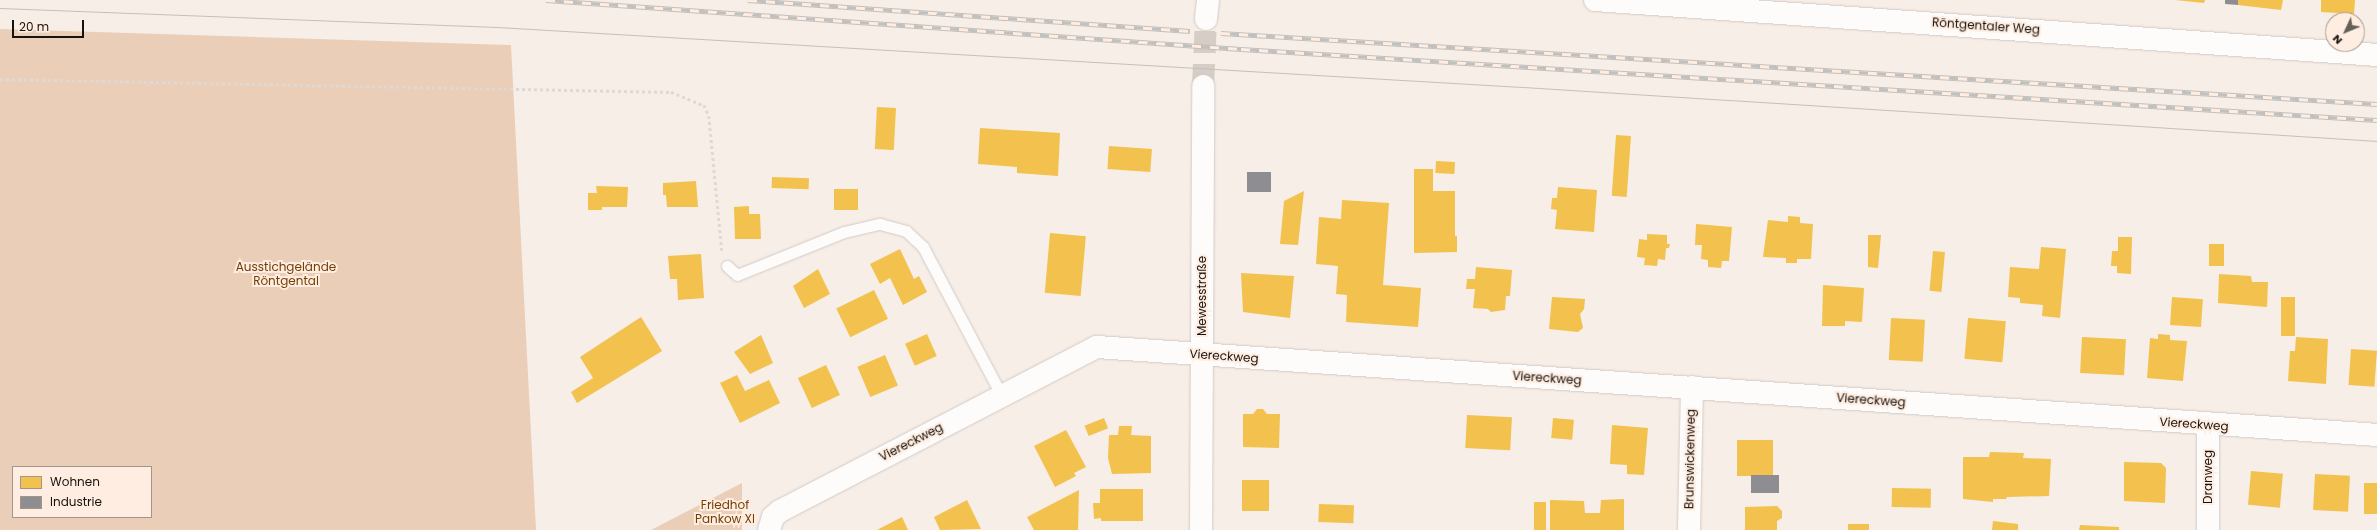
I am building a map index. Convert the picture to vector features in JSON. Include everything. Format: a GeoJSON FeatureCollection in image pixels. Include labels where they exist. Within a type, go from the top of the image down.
{"type":"FeatureCollection","features":[{"type":"Feature","properties":{"kind":"street","name":"Röntgentaler Weg"},"geometry":{"type":"LineString","coordinates":[[1595,0],[2377,55]]}},
{"type":"Feature","properties":{"kind":"street","name":"Mewesstraße"},"geometry":{"type":"LineString","coordinates":[[1202,530],[1203,86]]}},
{"type":"Feature","properties":{"kind":"street","name":"Viereckweg"},"geometry":{"type":"LineString","coordinates":[[769,530],[772,517],[780,510],[1097,347],[2208,425],[2377,435]]}},
{"type":"Feature","properties":{"kind":"street","name":"Brunswickenweg"},"geometry":{"type":"LineString","coordinates":[[1689,530],[1692,388]]}},
{"type":"Feature","properties":{"kind":"street","name":"Dranweg"},"geometry":{"type":"LineString","coordinates":[[2208,425],[2208,530]]}},
{"type":"Feature","properties":{"kind":"lane"},"geometry":{"type":"LineString","coordinates":[[727,266],[737,275],[844,232],[880,224],[906,232],[923,247],[1002,396]]}},
{"type":"Feature","properties":{"kind":"path"},"geometry":{"type":"LineString","coordinates":[[0,80],[671,92],[704,105],[709,116],[719,242],[727,266]]}},
{"type":"Feature","properties":{"kind":"green space","name":"Ausstichgelände Röntgental"},"geometry":{"type":"Polygon","coordinates":[[[0,29],[511,45],[536,530],[0,530],[0,29]]]}},
{"type":"Feature","properties":{"kind":"green space","name":"Friedhof Pankow XI"},"geometry":{"type":"Polygon","coordinates":[[[742,483],[742,530],[651,530],[742,483]]]}},
{"type":"Feature","properties":{"kind":"building: Wohnen"},"geometry":{"type":"Polygon","coordinates":[[[2175,0],[2205,0],[2204,3],[2175,0]]]}},
{"type":"Feature","properties":{"kind":"building: Wohnen"},"geometry":{"type":"Polygon","coordinates":[[[2238,0],[2283,0],[2281,10],[2238,5],[2238,0]]]}},
{"type":"Feature","properties":{"kind":"building: Wohnen"},"geometry":{"type":"Polygon","coordinates":[[[2321,0],[2355,0],[2354,12],[2321,12],[2321,0]]]}},
{"type":"Feature","properties":{"kind":"building: Wohnen"},"geometry":{"type":"Polygon","coordinates":[[[877,107],[896,108],[894,150],[875,149],[877,107]]]}},
{"type":"Feature","properties":{"kind":"building: Wohnen"},"geometry":{"type":"Polygon","coordinates":[[[980,128],[1060,133],[1058,176],[1017,173],[1017,167],[978,164],[980,128]]]}},
{"type":"Feature","properties":{"kind":"building: Wohnen"},"geometry":{"type":"Polygon","coordinates":[[[1616,135],[1631,136],[1627,197],[1612,196],[1616,135]]]}},
{"type":"Feature","properties":{"kind":"building: Wohnen"},"geometry":{"type":"Polygon","coordinates":[[[1109,146],[1152,149],[1150,172],[1107,169],[1109,146]]]}},
{"type":"Feature","properties":{"kind":"building: Wohnen"},"geometry":{"type":"Polygon","coordinates":[[[1436,161],[1455,162],[1454,174],[1435,173],[1436,161]]]}},
{"type":"Feature","properties":{"kind":"building: Wohnen"},"geometry":{"type":"Polygon","coordinates":[[[1414,169],[1433,169],[1433,191],[1455,191],[1455,236],[1457,236],[1457,252],[1414,253],[1414,169]]]}},
{"type":"Feature","properties":{"kind":"building: Wohnen"},"geometry":{"type":"Polygon","coordinates":[[[772,177],[809,178],[809,189],[772,188],[772,177]]]}},
{"type":"Feature","properties":{"kind":"building: Wohnen"},"geometry":{"type":"Polygon","coordinates":[[[696,181],[698,207],[667,207],[666,195],[663,195],[663,183],[696,181]]]}},
{"type":"Feature","properties":{"kind":"building: Wohnen"},"geometry":{"type":"Polygon","coordinates":[[[596,186],[628,187],[627,207],[602,207],[602,210],[588,210],[588,193],[597,193],[596,186]]]}},
{"type":"Feature","properties":{"kind":"building: Wohnen"},"geometry":{"type":"Polygon","coordinates":[[[1558,187],[1597,190],[1594,232],[1555,229],[1557,210],[1551,209],[1552,198],[1557,198],[1558,187]]]}},
{"type":"Feature","properties":{"kind":"building: Wohnen"},"geometry":{"type":"Polygon","coordinates":[[[834,189],[858,189],[858,210],[834,210],[834,189]]]}},
{"type":"Feature","properties":{"kind":"building: Wohnen"},"geometry":{"type":"Polygon","coordinates":[[[1304,191],[1298,245],[1280,244],[1284,201],[1304,191]]]}},
{"type":"Feature","properties":{"kind":"building: Wohnen"},"geometry":{"type":"Polygon","coordinates":[[[1342,200],[1389,203],[1383,285],[1421,288],[1418,327],[1346,322],[1347,295],[1336,294],[1338,266],[1316,264],[1319,217],[1341,219],[1342,200]]]}},
{"type":"Feature","properties":{"kind":"building: Wohnen"},"geometry":{"type":"Polygon","coordinates":[[[749,206],[749,214],[760,214],[761,239],[735,239],[734,207],[749,206]]]}},
{"type":"Feature","properties":{"kind":"building: Wohnen"},"geometry":{"type":"Polygon","coordinates":[[[1788,216],[1800,217],[1800,223],[1813,224],[1811,259],[1797,259],[1797,263],[1786,263],[1786,258],[1763,257],[1768,220],[1788,222],[1788,216]]]}},
{"type":"Feature","properties":{"kind":"building: Wohnen"},"geometry":{"type":"Polygon","coordinates":[[[1696,224],[1732,227],[1729,261],[1722,261],[1721,268],[1708,267],[1708,260],[1701,259],[1702,245],[1695,245],[1696,224]]]}},
{"type":"Feature","properties":{"kind":"building: Wohnen"},"geometry":{"type":"Polygon","coordinates":[[[1050,233],[1086,236],[1081,296],[1045,293],[1050,233]]]}},
{"type":"Feature","properties":{"kind":"building: Wohnen"},"geometry":{"type":"Polygon","coordinates":[[[1647,234],[1667,235],[1667,244],[1670,244],[1669,248],[1666,248],[1665,260],[1658,259],[1657,266],[1644,265],[1645,258],[1637,257],[1639,239],[1647,240],[1647,234]]]}},
{"type":"Feature","properties":{"kind":"building: Wohnen"},"geometry":{"type":"Polygon","coordinates":[[[1868,235],[1881,235],[1878,268],[1868,267],[1868,235]]]}},
{"type":"Feature","properties":{"kind":"building: Wohnen"},"geometry":{"type":"Polygon","coordinates":[[[2118,237],[2132,237],[2131,274],[2117,273],[2117,266],[2111,266],[2112,251],[2118,251],[2118,237]]]}},
{"type":"Feature","properties":{"kind":"building: Wohnen"},"geometry":{"type":"Polygon","coordinates":[[[2209,244],[2224,244],[2224,266],[2209,266],[2209,244]]]}},
{"type":"Feature","properties":{"kind":"building: Wohnen"},"geometry":{"type":"Polygon","coordinates":[[[2041,247],[2066,249],[2060,318],[2042,316],[2043,305],[2020,303],[2020,298],[2008,297],[2010,267],[2039,269],[2041,247]]]}},
{"type":"Feature","properties":{"kind":"building: Wohnen"},"geometry":{"type":"Polygon","coordinates":[[[900,249],[914,279],[919,276],[927,292],[903,305],[890,278],[880,284],[870,264],[900,249]]]}},
{"type":"Feature","properties":{"kind":"building: Wohnen"},"geometry":{"type":"Polygon","coordinates":[[[1933,251],[1945,252],[1941,292],[1930,291],[1933,251]]]}},
{"type":"Feature","properties":{"kind":"building: Wohnen"},"geometry":{"type":"Polygon","coordinates":[[[701,254],[704,298],[678,300],[677,279],[670,279],[668,256],[701,254]]]}},
{"type":"Feature","properties":{"kind":"building: Wohnen"},"geometry":{"type":"Polygon","coordinates":[[[1476,267],[1512,270],[1510,296],[1506,296],[1505,310],[1491,312],[1488,309],[1473,308],[1475,289],[1466,289],[1467,279],[1475,279],[1476,267]]]}},
{"type":"Feature","properties":{"kind":"building: Wohnen"},"geometry":{"type":"Polygon","coordinates":[[[818,269],[830,294],[804,308],[793,286],[818,269]]]}},
{"type":"Feature","properties":{"kind":"building: Wohnen"},"geometry":{"type":"Polygon","coordinates":[[[1241,273],[1294,276],[1290,318],[1243,312],[1241,273]]]}},
{"type":"Feature","properties":{"kind":"building: Wohnen"},"geometry":{"type":"Polygon","coordinates":[[[2219,274],[2251,276],[2252,282],[2268,282],[2267,307],[2218,303],[2219,274]]]}},
{"type":"Feature","properties":{"kind":"building: Wohnen"},"geometry":{"type":"Polygon","coordinates":[[[1823,285],[1864,288],[1862,322],[1845,321],[1845,326],[1822,326],[1823,285]]]}},
{"type":"Feature","properties":{"kind":"building: Wohnen"},"geometry":{"type":"Polygon","coordinates":[[[874,290],[888,319],[850,337],[836,308],[874,290]]]}},
{"type":"Feature","properties":{"kind":"building: Wohnen"},"geometry":{"type":"Polygon","coordinates":[[[1552,297],[1585,299],[1584,309],[1580,314],[1583,328],[1578,332],[1549,329],[1552,297]]]}},
{"type":"Feature","properties":{"kind":"building: Wohnen"},"geometry":{"type":"Polygon","coordinates":[[[2172,297],[2203,299],[2201,327],[2170,325],[2172,297]]]}},
{"type":"Feature","properties":{"kind":"building: Wohnen"},"geometry":{"type":"Polygon","coordinates":[[[2281,297],[2295,297],[2295,336],[2281,336],[2281,297]]]}},
{"type":"Feature","properties":{"kind":"building: Wohnen"},"geometry":{"type":"Polygon","coordinates":[[[641,317],[662,351],[577,403],[571,392],[593,378],[580,357],[641,317]]]}},
{"type":"Feature","properties":{"kind":"building: Wohnen"},"geometry":{"type":"Polygon","coordinates":[[[1891,318],[1925,320],[1923,362],[1889,360],[1891,318]]]}},
{"type":"Feature","properties":{"kind":"building: Wohnen"},"geometry":{"type":"Polygon","coordinates":[[[1968,318],[2006,321],[2002,362],[1964,359],[1968,318]]]}},
{"type":"Feature","properties":{"kind":"building: Wohnen"},"geometry":{"type":"Polygon","coordinates":[[[927,334],[937,356],[915,366],[905,344],[927,334]]]}},
{"type":"Feature","properties":{"kind":"building: Wohnen"},"geometry":{"type":"Polygon","coordinates":[[[2158,334],[2170,335],[2170,340],[2187,341],[2183,381],[2147,378],[2150,338],[2158,339],[2158,334]]]}},
{"type":"Feature","properties":{"kind":"building: Wohnen"},"geometry":{"type":"Polygon","coordinates":[[[761,335],[773,363],[750,374],[734,352],[761,335]]]}},
{"type":"Feature","properties":{"kind":"building: Wohnen"},"geometry":{"type":"Polygon","coordinates":[[[2082,337],[2126,339],[2124,375],[2080,373],[2082,337]]]}},
{"type":"Feature","properties":{"kind":"building: Wohnen"},"geometry":{"type":"Polygon","coordinates":[[[2296,337],[2328,339],[2326,384],[2288,381],[2290,351],[2295,351],[2296,337]]]}},
{"type":"Feature","properties":{"kind":"building: Wohnen"},"geometry":{"type":"Polygon","coordinates":[[[2351,349],[2377,351],[2374,387],[2348,385],[2351,349]]]}},
{"type":"Feature","properties":{"kind":"building: Wohnen"},"geometry":{"type":"Polygon","coordinates":[[[885,355],[898,385],[870,397],[857,367],[885,355]]]}},
{"type":"Feature","properties":{"kind":"building: Wohnen"},"geometry":{"type":"Polygon","coordinates":[[[826,365],[840,395],[812,408],[798,378],[826,365]]]}},
{"type":"Feature","properties":{"kind":"building: Wohnen"},"geometry":{"type":"Polygon","coordinates":[[[737,375],[745,391],[769,380],[780,403],[740,423],[720,383],[737,375]]]}},
{"type":"Feature","properties":{"kind":"building: Wohnen"},"geometry":{"type":"Polygon","coordinates":[[[1257,409],[1263,409],[1267,414],[1280,414],[1279,448],[1243,447],[1243,414],[1253,414],[1257,409]]]}},
{"type":"Feature","properties":{"kind":"building: Wohnen"},"geometry":{"type":"Polygon","coordinates":[[[1467,415],[1512,417],[1510,450],[1465,448],[1467,415]]]}},
{"type":"Feature","properties":{"kind":"building: Wohnen"},"geometry":{"type":"Polygon","coordinates":[[[1104,418],[1108,428],[1089,436],[1085,426],[1104,418]]]}},
{"type":"Feature","properties":{"kind":"building: Wohnen"},"geometry":{"type":"Polygon","coordinates":[[[1553,418],[1574,420],[1572,440],[1551,438],[1553,418]]]}},
{"type":"Feature","properties":{"kind":"building: Wohnen"},"geometry":{"type":"Polygon","coordinates":[[[1612,425],[1648,428],[1644,475],[1627,474],[1627,465],[1610,464],[1612,425]]]}},
{"type":"Feature","properties":{"kind":"building: Wohnen"},"geometry":{"type":"Polygon","coordinates":[[[1119,426],[1132,426],[1131,435],[1151,436],[1151,473],[1112,474],[1108,458],[1109,435],[1118,435],[1119,426]]]}},
{"type":"Feature","properties":{"kind":"building: Wohnen"},"geometry":{"type":"Polygon","coordinates":[[[1066,430],[1086,467],[1074,473],[1076,476],[1055,487],[1034,446],[1066,430]]]}},
{"type":"Feature","properties":{"kind":"building: Wohnen"},"geometry":{"type":"Polygon","coordinates":[[[1737,440],[1773,440],[1773,476],[1737,476],[1737,440]]]}},
{"type":"Feature","properties":{"kind":"building: Wohnen"},"geometry":{"type":"Polygon","coordinates":[[[1990,452],[2024,453],[2023,458],[2051,459],[2049,496],[2007,497],[2006,499],[1993,499],[1993,502],[1963,499],[1963,457],[1989,457],[1990,452]]]}},
{"type":"Feature","properties":{"kind":"building: Wohnen"},"geometry":{"type":"Polygon","coordinates":[[[2124,462],[2161,463],[2166,468],[2165,503],[2124,501],[2124,462]]]}},
{"type":"Feature","properties":{"kind":"building: Wohnen"},"geometry":{"type":"Polygon","coordinates":[[[2251,471],[2283,474],[2280,508],[2248,505],[2251,471]]]}},
{"type":"Feature","properties":{"kind":"building: Wohnen"},"geometry":{"type":"Polygon","coordinates":[[[2315,474],[2350,476],[2348,512],[2313,510],[2315,474]]]}},
{"type":"Feature","properties":{"kind":"building: Wohnen"},"geometry":{"type":"Polygon","coordinates":[[[1242,480],[1269,480],[1269,511],[1242,511],[1242,480]]]}},
{"type":"Feature","properties":{"kind":"building: Wohnen"},"geometry":{"type":"Polygon","coordinates":[[[2364,483],[2377,483],[2377,514],[2364,514],[2364,483]]]}},
{"type":"Feature","properties":{"kind":"building: Wohnen"},"geometry":{"type":"Polygon","coordinates":[[[1892,488],[1931,489],[1931,508],[1892,507],[1892,488]]]}},
{"type":"Feature","properties":{"kind":"building: Wohnen"},"geometry":{"type":"Polygon","coordinates":[[[1100,489],[1143,489],[1143,521],[1101,521],[1101,518],[1094,519],[1093,503],[1100,503],[1100,489]]]}},
{"type":"Feature","properties":{"kind":"building: Wohnen"},"geometry":{"type":"Polygon","coordinates":[[[1079,490],[1078,530],[1034,530],[1027,517],[1079,490]]]}},
{"type":"Feature","properties":{"kind":"building: Wohnen"},"geometry":{"type":"Polygon","coordinates":[[[1624,499],[1624,530],[1550,530],[1550,500],[1584,501],[1585,513],[1600,513],[1601,500],[1624,499]]]}},
{"type":"Feature","properties":{"kind":"building: Wohnen"},"geometry":{"type":"Polygon","coordinates":[[[967,500],[981,529],[940,530],[934,517],[967,500]]]}},
{"type":"Feature","properties":{"kind":"building: Wohnen"},"geometry":{"type":"Polygon","coordinates":[[[1534,502],[1546,502],[1546,530],[1534,530],[1534,502]]]}},
{"type":"Feature","properties":{"kind":"building: Wohnen"},"geometry":{"type":"Polygon","coordinates":[[[1319,504],[1354,505],[1353,523],[1318,522],[1319,504]]]}},
{"type":"Feature","properties":{"kind":"building: Wohnen"},"geometry":{"type":"Polygon","coordinates":[[[1777,506],[1782,511],[1782,518],[1777,521],[1777,530],[1745,530],[1745,507],[1777,506]]]}},
{"type":"Feature","properties":{"kind":"building: Wohnen"},"geometry":{"type":"Polygon","coordinates":[[[902,517],[908,530],[877,530],[902,517]]]}},
{"type":"Feature","properties":{"kind":"building: Wohnen"},"geometry":{"type":"Polygon","coordinates":[[[1993,521],[2018,524],[2018,530],[1992,530],[1993,521]]]}},
{"type":"Feature","properties":{"kind":"building: Wohnen"},"geometry":{"type":"Polygon","coordinates":[[[1848,524],[1869,524],[1869,530],[1848,530],[1848,524]]]}},
{"type":"Feature","properties":{"kind":"building: Wohnen"},"geometry":{"type":"Polygon","coordinates":[[[2080,525],[2119,527],[2119,530],[2079,530],[2080,525]]]}},
{"type":"Feature","properties":{"kind":"building: Industrie"},"geometry":{"type":"Polygon","coordinates":[[[2225,0],[2238,0],[2238,5],[2225,4],[2225,0]]]}},
{"type":"Feature","properties":{"kind":"building: Industrie"},"geometry":{"type":"Polygon","coordinates":[[[1247,172],[1271,172],[1271,192],[1247,192],[1247,172]]]}},
{"type":"Feature","properties":{"kind":"building: Industrie"},"geometry":{"type":"Polygon","coordinates":[[[1751,475],[1779,475],[1779,493],[1751,493],[1751,475]]]}},
{"type":"Feature","properties":{"kind":"tunnel"},"geometry":{"type":"LineString","coordinates":[[1203,86],[1206,19]]}},
{"type":"Feature","properties":{"kind":"tram line"},"geometry":{"type":"LineString","coordinates":[[0,8],[497,27],[1539,88],[2377,141]]}},
{"type":"Feature","properties":{"kind":"railway"},"geometry":{"type":"LineString","coordinates":[[546,0],[1241,49],[2377,120]]}},
{"type":"Feature","properties":{"kind":"railway"},"geometry":{"type":"LineString","coordinates":[[748,0],[1190,31]]}},
{"type":"Feature","properties":{"kind":"railway"},"geometry":{"type":"LineString","coordinates":[[1221,33],[2377,104]]}}]}
